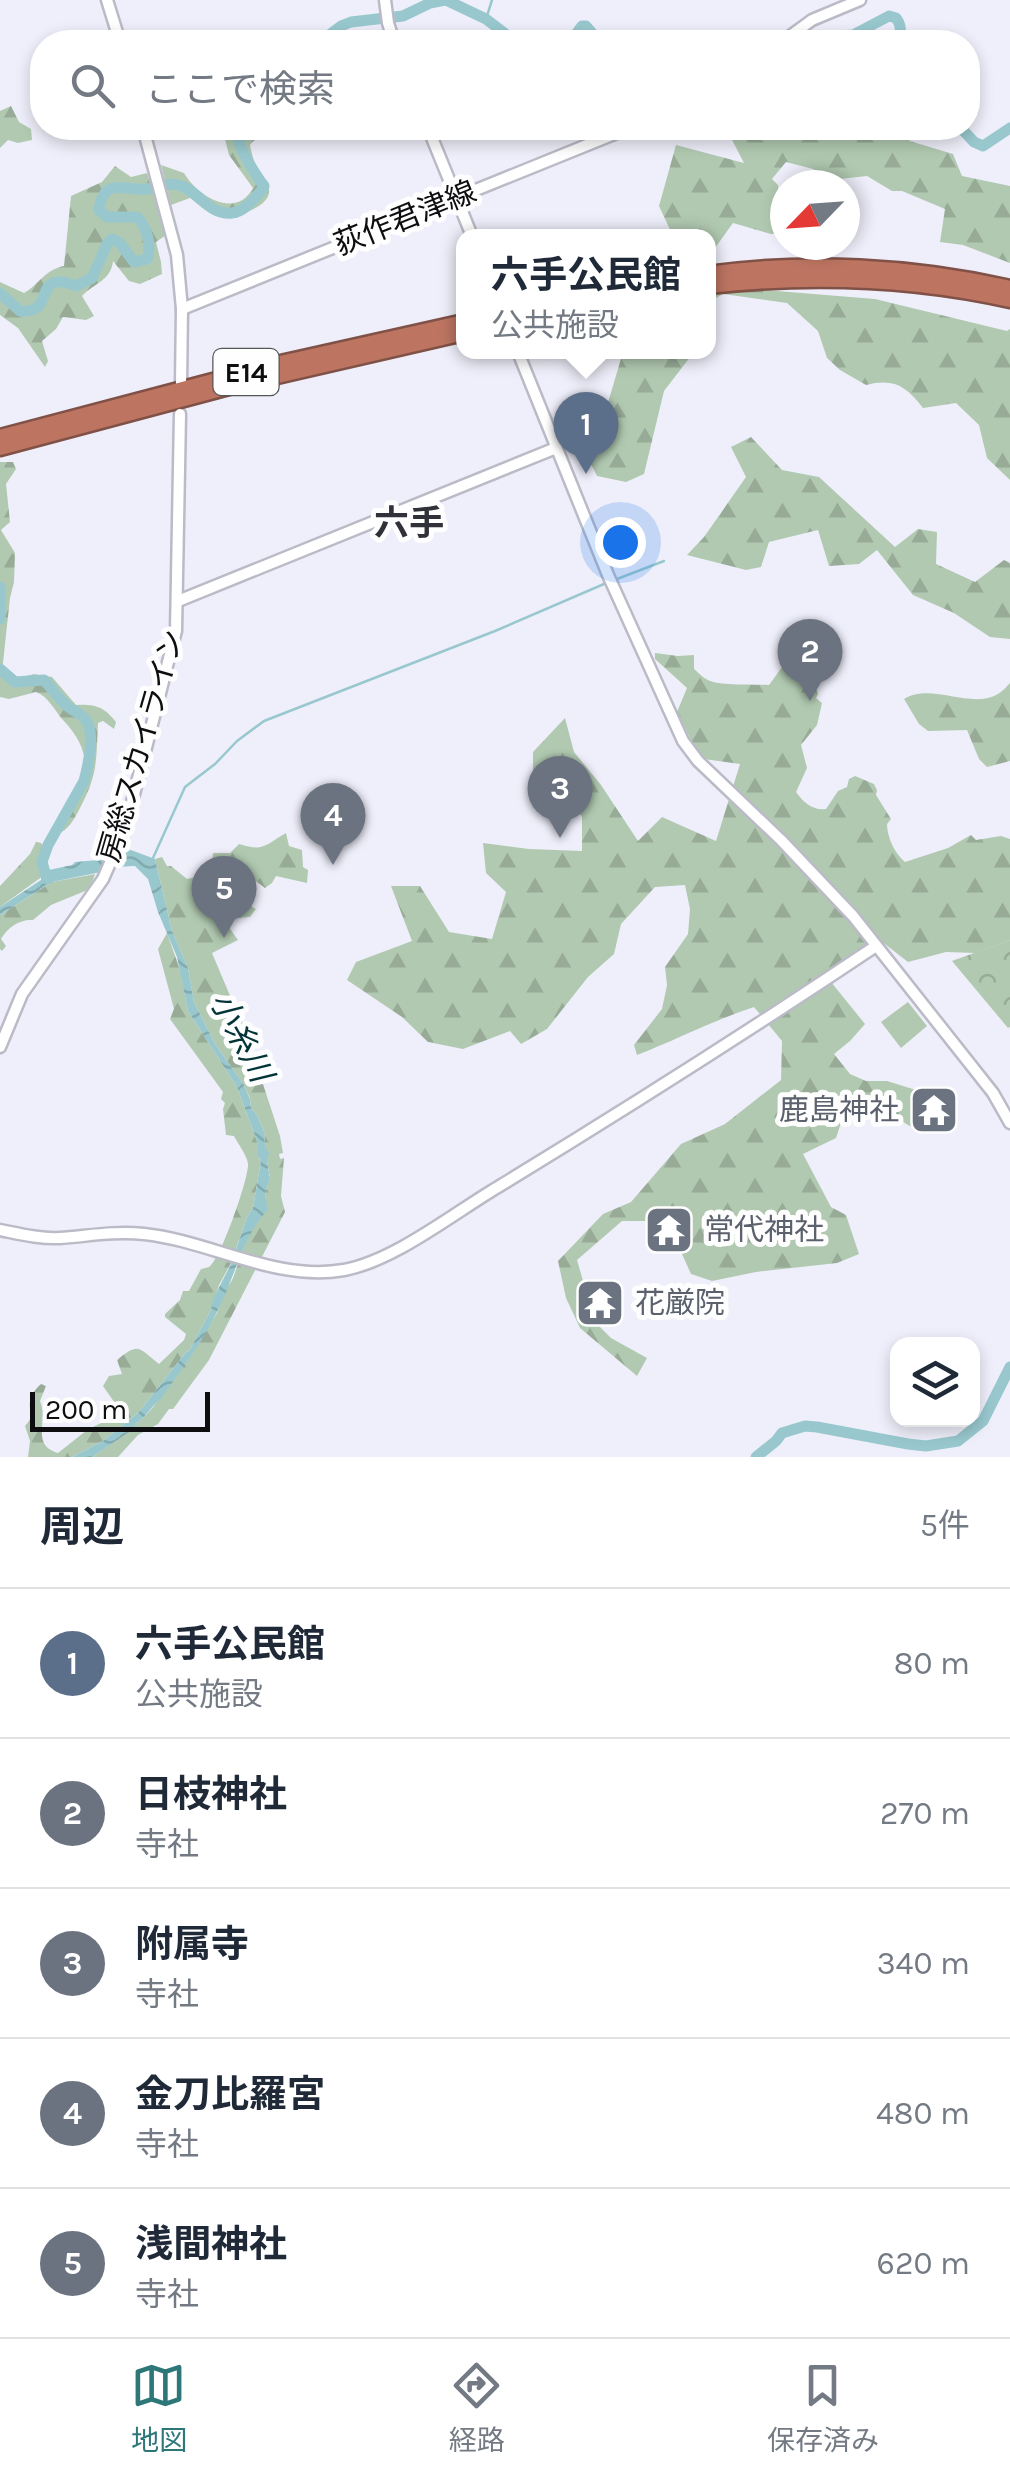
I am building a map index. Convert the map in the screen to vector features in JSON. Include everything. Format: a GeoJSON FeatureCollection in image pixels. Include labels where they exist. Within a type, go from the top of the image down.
{"type":"FeatureCollection","features":[{"type":"Feature","properties":{"kind":"highway"},"geometry":{"type":"LineString","coordinates":[[716,273],[772,268],[866,270],[940,276],[1010,288]]}},
{"type":"Feature","properties":{"kind":"highway"},"geometry":{"type":"LineString","coordinates":[[716,285],[773,280],[866,280],[956,289],[1010,300]]}},
{"type":"Feature","properties":{"kind":"highway","name":"E14"},"geometry":{"type":"LineString","coordinates":[[0,448],[32,433],[248,372],[456,324]]}},
{"type":"Feature","properties":{"kind":"highway","name":"E14"},"geometry":{"type":"LineString","coordinates":[[0,436],[32,433],[456,335]]}},
{"type":"Feature","properties":{"kind":"street"},"geometry":{"type":"LineString","coordinates":[[108,0],[117,30]]}},
{"type":"Feature","properties":{"kind":"street"},"geometry":{"type":"LineString","coordinates":[[798,30],[812,20],[860,0]]}},
{"type":"Feature","properties":{"kind":"street"},"geometry":{"type":"LineString","coordinates":[[385,3],[390,30]]}},
{"type":"Feature","properties":{"kind":"street"},"geometry":{"type":"LineString","coordinates":[[146,140],[177,255],[182,309],[181,384]]}},
{"type":"Feature","properties":{"kind":"street"},"geometry":{"type":"LineString","coordinates":[[433,140],[469,229]]}},
{"type":"Feature","properties":{"kind":"street","name":"荻作君津線"},"geometry":{"type":"LineString","coordinates":[[182,309],[600,140]]}},
{"type":"Feature","properties":{"kind":"street"},"geometry":{"type":"LineString","coordinates":[[521,359],[608,576],[683,741],[698,762],[830,890],[993,1093],[1010,1123]]}},
{"type":"Feature","properties":{"kind":"street","name":"房総スカイライン"},"geometry":{"type":"LineString","coordinates":[[0,1047],[22,994],[103,879],[140,775],[174,640],[180,414]]}},
{"type":"Feature","properties":{"kind":"street"},"geometry":{"type":"LineString","coordinates":[[178,602],[556,448]]}},
{"type":"Feature","properties":{"kind":"street"},"geometry":{"type":"LineString","coordinates":[[0,1230],[48,1238],[141,1234],[180,1240],[297,1272],[350,1268],[401,1246],[642,1100],[876,946]]}},
{"type":"Feature","properties":{"kind":"green space"},"geometry":{"type":"Polygon","coordinates":[[[11,106],[19,122],[30,128],[32,140],[18,143],[8,140],[0,148],[0,111],[11,106]]]}},
{"type":"Feature","properties":{"kind":"green space"},"geometry":{"type":"Polygon","coordinates":[[[225,140],[255,140],[250,145],[254,160],[269,189],[264,202],[240,214],[223,217],[210,213],[190,198],[171,205],[161,165],[184,173],[198,190],[217,201],[237,202],[246,197],[253,188],[229,155],[225,140]]]}},
{"type":"Feature","properties":{"kind":"green space"},"geometry":{"type":"Polygon","coordinates":[[[732,140],[909,140],[953,154],[962,176],[1010,186],[1010,263],[963,245],[940,242],[945,209],[902,191],[892,191],[867,176],[860,177],[860,170],[814,170],[786,162],[779,170],[770,170],[770,234],[733,223],[716,247],[716,229],[670,229],[659,206],[676,145],[744,163],[732,140]]]}},
{"type":"Feature","properties":{"kind":"green space"},"geometry":{"type":"Polygon","coordinates":[[[115,166],[131,177],[147,173],[166,235],[156,242],[162,274],[140,284],[129,281],[113,261],[105,277],[82,296],[94,316],[86,320],[63,317],[42,341],[48,361],[45,367],[18,328],[0,315],[0,282],[24,293],[64,266],[71,196],[102,182],[115,166]]]}},
{"type":"Feature","properties":{"kind":"green space"},"geometry":{"type":"Polygon","coordinates":[[[716,290],[875,299],[1010,329],[1010,480],[987,458],[979,425],[956,403],[923,408],[911,394],[892,383],[866,385],[827,358],[818,331],[787,303],[723,294],[716,298],[716,290]]]}},
{"type":"Feature","properties":{"kind":"green space"},"geometry":{"type":"Polygon","coordinates":[[[621,359],[689,359],[664,391],[644,474],[626,482],[597,476],[585,452],[604,416],[621,359]]]}},
{"type":"Feature","properties":{"kind":"green space"},"geometry":{"type":"Polygon","coordinates":[[[751,437],[782,470],[819,477],[895,547],[918,529],[937,532],[936,564],[975,582],[1004,560],[1010,563],[1010,639],[990,637],[954,613],[913,595],[877,550],[859,564],[829,566],[818,530],[769,542],[761,567],[746,570],[687,555],[746,477],[731,447],[751,437]]]}},
{"type":"Feature","properties":{"kind":"green space"},"geometry":{"type":"Polygon","coordinates":[[[0,462],[13,462],[16,469],[6,484],[10,522],[1,530],[15,553],[2,672],[15,679],[34,674],[52,677],[76,705],[99,708],[116,722],[114,729],[103,721],[98,723],[90,787],[73,821],[58,834],[81,791],[85,763],[75,735],[44,697],[36,692],[9,699],[0,697],[0,462]]]}},
{"type":"Feature","properties":{"kind":"green space"},"geometry":{"type":"Polygon","coordinates":[[[655,653],[694,655],[694,669],[704,678],[737,684],[769,685],[785,663],[798,659],[807,667],[818,694],[816,698],[822,703],[817,725],[801,745],[807,768],[796,792],[799,796],[813,807],[826,809],[838,791],[847,787],[849,779],[855,776],[874,784],[876,795],[891,819],[887,824],[890,840],[905,862],[948,848],[971,835],[976,840],[1001,836],[1010,839],[1010,940],[975,953],[946,952],[908,962],[881,941],[851,956],[834,974],[831,982],[865,1024],[834,1054],[850,1074],[948,1100],[953,1112],[951,1120],[938,1126],[918,1128],[901,1121],[875,1098],[848,1102],[836,1138],[803,1154],[831,1207],[846,1215],[859,1254],[837,1263],[712,1281],[691,1274],[682,1254],[684,1234],[667,1221],[622,1221],[577,1260],[595,1322],[611,1338],[647,1358],[637,1376],[580,1328],[566,1298],[558,1261],[603,1214],[631,1202],[681,1144],[725,1124],[781,1080],[782,1041],[754,1007],[637,1055],[634,1045],[662,1009],[667,985],[665,967],[688,934],[690,909],[685,885],[655,887],[621,924],[614,954],[588,977],[547,1029],[521,1044],[510,1031],[463,1049],[428,1042],[402,1017],[347,980],[356,962],[412,941],[391,886],[420,886],[449,932],[492,939],[506,892],[486,873],[483,843],[582,851],[582,816],[533,777],[533,752],[565,718],[574,752],[638,841],[662,817],[716,841],[740,764],[704,759],[677,712],[687,688],[655,659],[655,653]]]}},
{"type":"Feature","properties":{"kind":"green space"},"geometry":{"type":"Polygon","coordinates":[[[1010,683],[1010,761],[987,767],[979,759],[967,730],[928,731],[904,699],[926,693],[987,698],[1010,683]]]}},
{"type":"Feature","properties":{"kind":"green space"},"geometry":{"type":"Polygon","coordinates":[[[286,833],[289,846],[302,850],[307,883],[276,876],[265,888],[253,879],[240,878],[241,900],[256,909],[250,917],[223,919],[238,940],[212,953],[234,1005],[244,1011],[242,1020],[280,1136],[285,1212],[209,1360],[173,1409],[158,1424],[138,1435],[118,1457],[92,1457],[134,1428],[173,1381],[217,1313],[250,1233],[267,1210],[265,1194],[270,1177],[264,1131],[244,1085],[215,1044],[194,1002],[188,968],[172,931],[155,859],[162,857],[167,866],[187,879],[211,873],[213,853],[230,853],[239,844],[264,846],[286,833]]]}},
{"type":"Feature","properties":{"kind":"green space"},"geometry":{"type":"Polygon","coordinates":[[[36,842],[44,847],[39,857],[43,876],[0,907],[0,886],[36,842]]]}},
{"type":"Feature","properties":{"kind":"green space"},"geometry":{"type":"Polygon","coordinates":[[[95,874],[90,889],[51,905],[33,920],[11,927],[1,939],[6,946],[0,949],[0,915],[52,882],[95,874]]]}},
{"type":"Feature","properties":{"kind":"green space"},"geometry":{"type":"Polygon","coordinates":[[[167,933],[188,1011],[237,1087],[258,1144],[261,1160],[253,1208],[211,1310],[189,1351],[139,1412],[103,1441],[72,1457],[28,1457],[30,1441],[25,1426],[31,1416],[31,1397],[41,1384],[46,1386],[40,1401],[42,1438],[58,1453],[119,1409],[103,1386],[109,1376],[122,1374],[117,1360],[130,1350],[139,1349],[159,1364],[184,1340],[186,1334],[165,1314],[180,1300],[183,1291],[189,1291],[201,1269],[214,1261],[244,1185],[248,1164],[234,1136],[226,1135],[223,1092],[170,1019],[174,1009],[158,949],[167,933]]]}},
{"type":"Feature","properties":{"kind":"green space"},"geometry":{"type":"Polygon","coordinates":[[[1010,940],[1010,1027],[1008,1028],[952,961],[1010,940]]]}},
{"type":"Feature","properties":{"kind":"green space"},"geometry":{"type":"Polygon","coordinates":[[[908,1002],[927,1026],[901,1048],[881,1022],[908,1002]]]}},
{"type":"Feature","properties":{"kind":"water"},"geometry":{"type":"Polygon","coordinates":[[[131,850],[155,859],[172,931],[188,968],[194,1002],[215,1044],[244,1085],[264,1131],[269,1153],[270,1178],[265,1194],[268,1210],[247,1242],[206,1332],[160,1400],[135,1428],[92,1457],[72,1457],[103,1441],[139,1412],[189,1351],[211,1310],[253,1208],[261,1160],[237,1087],[188,1011],[177,957],[148,879],[135,866],[114,867],[121,852],[131,850]]]}},
{"type":"Feature","properties":{"kind":"water"},"geometry":{"type":"Polygon","coordinates":[[[110,854],[101,872],[52,882],[0,915],[0,907],[41,880],[44,871],[110,854]]]}},
{"type":"Feature","properties":{"kind":"waterway"},"geometry":{"type":"LineString","coordinates":[[336,30],[351,22],[403,16],[445,0]]}},
{"type":"Feature","properties":{"kind":"waterway"},"geometry":{"type":"LineString","coordinates":[[446,0],[500,30]]}},
{"type":"Feature","properties":{"kind":"waterway"},"geometry":{"type":"LineString","coordinates":[[486,19],[492,0]]}},
{"type":"Feature","properties":{"kind":"waterway"},"geometry":{"type":"LineString","coordinates":[[862,30],[889,16],[896,18],[900,30]]}},
{"type":"Feature","properties":{"kind":"waterway"},"geometry":{"type":"LineString","coordinates":[[579,30],[582,26],[590,30]]}},
{"type":"Feature","properties":{"kind":"waterway"},"geometry":{"type":"LineString","coordinates":[[972,140],[983,146],[1010,128]]}},
{"type":"Feature","properties":{"kind":"waterway"},"geometry":{"type":"LineString","coordinates":[[0,293],[20,311],[31,310],[53,283],[76,286],[92,278],[112,239],[134,262],[147,259],[148,237],[137,217],[107,217],[99,210],[110,189],[174,184],[192,191],[216,210],[241,210],[264,186],[238,140]]}},
{"type":"Feature","properties":{"kind":"waterway"},"geometry":{"type":"LineString","coordinates":[[617,579],[664,561]]}},
{"type":"Feature","properties":{"kind":"waterway"},"geometry":{"type":"LineString","coordinates":[[153,858],[185,787],[264,721],[604,584]]}},
{"type":"Feature","properties":{"kind":"waterway"},"geometry":{"type":"LineString","coordinates":[[0,587],[0,619]]}},
{"type":"Feature","properties":{"kind":"waterway"},"geometry":{"type":"LineString","coordinates":[[0,669],[15,682],[44,680],[85,719],[90,732],[84,781],[42,862],[47,879]]}},
{"type":"Feature","properties":{"kind":"waterway"},"geometry":{"type":"LineString","coordinates":[[756,1457],[782,1433],[805,1426],[926,1446],[958,1441],[983,1421],[1010,1367]]}},
{"type":"Feature","properties":{"kind":"place","name":"六手公民館"},"geometry":{"type":"Point","coordinates":[586,474]}},
{"type":"Feature","properties":{"kind":"place","name":"日枝神社"},"geometry":{"type":"Point","coordinates":[810,701]}},
{"type":"Feature","properties":{"kind":"place","name":"附属寺"},"geometry":{"type":"Point","coordinates":[560,838]}},
{"type":"Feature","properties":{"kind":"place","name":"金刀比羅宮"},"geometry":{"type":"Point","coordinates":[333,865]}},
{"type":"Feature","properties":{"kind":"place","name":"浅間神社"},"geometry":{"type":"Point","coordinates":[224,938]}},
{"type":"Feature","properties":{"kind":"place","name":"鹿島神社"},"geometry":{"type":"Point","coordinates":[934,1110]}},
{"type":"Feature","properties":{"kind":"place","name":"常代神社"},"geometry":{"type":"Point","coordinates":[669,1230]}},
{"type":"Feature","properties":{"kind":"place","name":"花厳院"},"geometry":{"type":"Point","coordinates":[600,1303]}},
{"type":"Feature","properties":{"kind":"district","name":"六手"},"geometry":{"type":"Point","coordinates":[409,523]}},
{"type":"Feature","properties":{"kind":"water label","name":"小糸川"},"geometry":{"type":"Point","coordinates":[241,1037]}}]}
